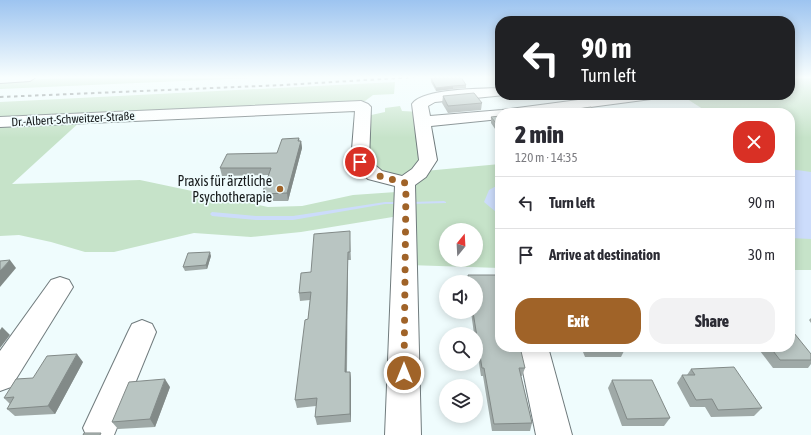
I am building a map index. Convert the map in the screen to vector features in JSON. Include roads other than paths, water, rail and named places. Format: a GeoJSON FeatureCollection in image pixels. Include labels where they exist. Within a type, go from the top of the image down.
{"type":"FeatureCollection","features":[{"type":"Feature","properties":{"kind":"street"},"geometry":{"type":"LineString","coordinates":[[403,435],[405,197],[428,160],[420,104],[432,98],[438,97]]}},
{"type":"Feature","properties":{"kind":"street"},"geometry":{"type":"LineString","coordinates":[[533,100],[541,108]]}},
{"type":"Feature","properties":{"kind":"street"},"geometry":{"type":"LineString","coordinates":[[550,108],[611,100]]}},
{"type":"Feature","properties":{"kind":"street","name":"Dr.-Albert-Schweitzer-Straße"},"geometry":{"type":"LineString","coordinates":[[0,122],[361,106],[363,107],[360,162],[405,197]]}},
{"type":"Feature","properties":{"kind":"street"},"geometry":{"type":"LineString","coordinates":[[423,122],[495,115]]}},
{"type":"Feature","properties":{"kind":"street"},"geometry":{"type":"LineString","coordinates":[[0,377],[60,287]]}},
{"type":"Feature","properties":{"kind":"street"},"geometry":{"type":"LineString","coordinates":[[100,428],[142,332]]}},
{"type":"Feature","properties":{"kind":"street"},"geometry":{"type":"LineString","coordinates":[[534,352],[554,435]]}},
{"type":"Feature","properties":{"kind":"water"},"geometry":{"type":"Polygon","coordinates":[[[795,170],[811,172],[811,239],[795,238],[795,170]]]}},
{"type":"Feature","properties":{"kind":"water"},"geometry":{"type":"Polygon","coordinates":[[[495,187],[495,211],[484,202],[489,190],[495,187]]]}},
{"type":"Feature","properties":{"kind":"waterway"},"geometry":{"type":"LineString","coordinates":[[410,203],[444,202]]}},
{"type":"Feature","properties":{"kind":"waterway"},"geometry":{"type":"LineString","coordinates":[[212,214],[256,218],[293,218],[385,203],[400,203]]}},
{"type":"Feature","properties":{"kind":"place","name":"Praxis für ärztliche Psychotherapie"},"geometry":{"type":"Point","coordinates":[280,189]}}]}
